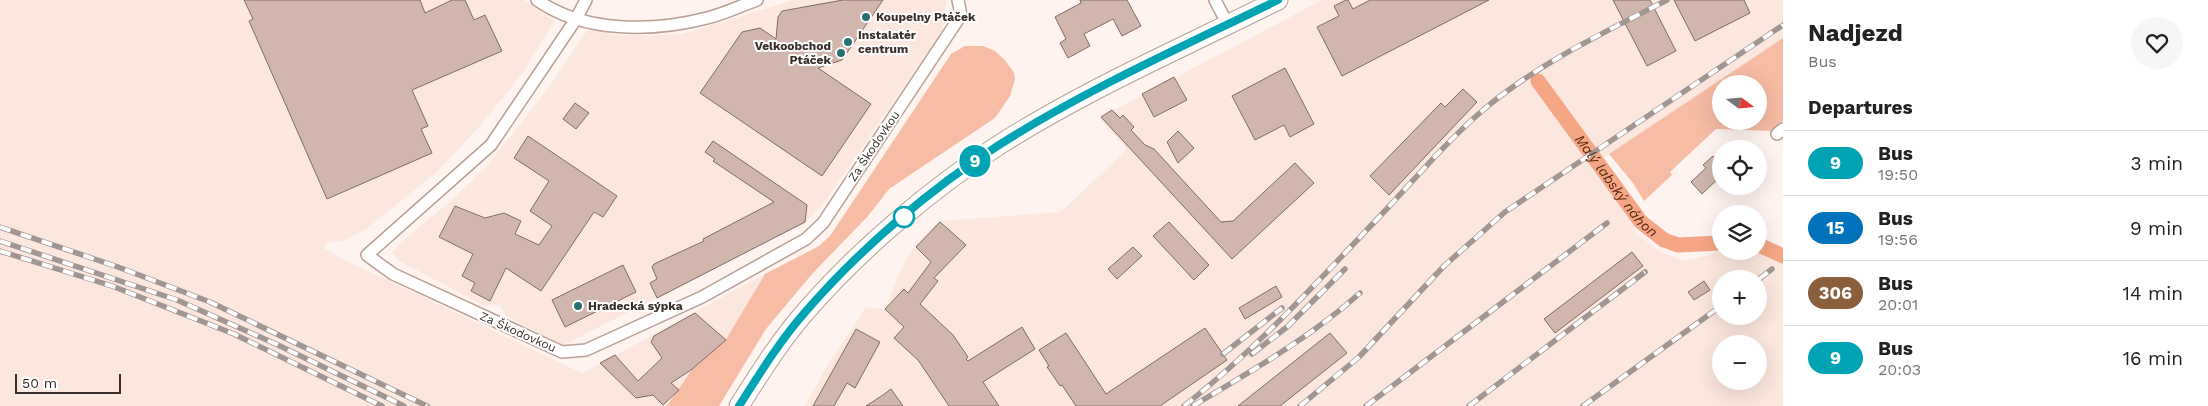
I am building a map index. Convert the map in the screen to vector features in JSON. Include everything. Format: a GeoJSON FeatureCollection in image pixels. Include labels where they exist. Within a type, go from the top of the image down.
{"type":"FeatureCollection","features":[{"type":"Feature","properties":{"kind":"main road"},"geometry":{"type":"LineString","coordinates":[[739,406],[789,332],[811,305],[863,254],[938,188],[999,145],[1073,102],[1278,0]]}},
{"type":"Feature","properties":{"kind":"street"},"geometry":{"type":"LineString","coordinates":[[537,0],[576,19],[608,25],[650,27],[707,18],[757,0]]}},
{"type":"Feature","properties":{"kind":"street"},"geometry":{"type":"LineString","coordinates":[[576,19],[586,0]]}},
{"type":"Feature","properties":{"kind":"street","name":"Za Škodovkou"},"geometry":{"type":"LineString","coordinates":[[576,19],[491,144],[367,255],[393,274],[562,352],[586,350],[702,297],[806,239],[823,223],[941,47],[961,15],[958,0]]}},
{"type":"Feature","properties":{"kind":"street"},"geometry":{"type":"LineString","coordinates":[[1215,0],[1228,25]]}},
{"type":"Feature","properties":{"kind":"shaded area"},"geometry":{"type":"Polygon","coordinates":[[[0,0],[524,0],[555,21],[521,75],[480,126],[437,172],[366,229],[346,240],[327,243],[324,248],[339,257],[582,373],[765,274],[725,341],[693,368],[667,406],[0,406],[0,0]]]}},
{"type":"Feature","properties":{"kind":"shaded area"},"geometry":{"type":"Polygon","coordinates":[[[793,0],[946,0],[942,31],[821,207],[805,223],[563,345],[506,316],[500,305],[485,306],[399,261],[392,253],[400,243],[452,200],[488,165],[549,87],[588,29],[615,35],[679,34],[793,0]]]}},
{"type":"Feature","properties":{"kind":"shaded area"},"geometry":{"type":"Polygon","coordinates":[[[1322,0],[1783,0],[1783,38],[1728,75],[1712,75],[1712,86],[1592,166],[1615,185],[1628,208],[1636,233],[1659,251],[1682,261],[1712,254],[1712,260],[1767,260],[1767,249],[1783,257],[1783,406],[805,406],[824,371],[866,307],[885,309],[901,269],[914,247],[939,221],[1061,212],[1127,149],[1099,118],[1322,0]]]}},
{"type":"Feature","properties":{"kind":"shaded area"},"geometry":{"type":"Polygon","coordinates":[[[1783,38],[1783,120],[1772,131],[1744,130],[1768,130],[1768,75],[1728,75],[1783,38]]]}},
{"type":"Feature","properties":{"kind":"shaded area"},"geometry":{"type":"Polygon","coordinates":[[[965,46],[983,46],[995,51],[1005,60],[1014,73],[1015,79],[1010,96],[995,118],[889,189],[868,216],[812,274],[766,329],[719,406],[667,406],[693,368],[725,341],[765,274],[819,246],[830,236],[951,54],[965,46]]]}},
{"type":"Feature","properties":{"kind":"shaded area"},"geometry":{"type":"Polygon","coordinates":[[[1712,85],[1712,130],[1715,130],[1670,172],[1672,175],[1644,201],[1633,183],[1609,154],[1712,85]]]}},
{"type":"Feature","properties":{"kind":"building"},"geometry":{"type":"Polygon","coordinates":[[[244,0],[420,0],[425,13],[452,0],[465,0],[474,20],[485,15],[502,51],[412,90],[428,126],[421,129],[432,153],[327,199],[249,21],[253,19],[244,0]]]}},
{"type":"Feature","properties":{"kind":"building"},"geometry":{"type":"Polygon","coordinates":[[[843,0],[883,0],[842,60],[818,68],[871,104],[822,176],[700,93],[742,32],[760,28],[776,39],[778,17],[782,11],[843,0]]]}},
{"type":"Feature","properties":{"kind":"building"},"geometry":{"type":"Polygon","coordinates":[[[1080,0],[1127,0],[1141,26],[1122,36],[1113,19],[1084,34],[1090,46],[1068,58],[1060,43],[1066,39],[1055,17],[1081,3],[1080,0]]]}},
{"type":"Feature","properties":{"kind":"building"},"geometry":{"type":"Polygon","coordinates":[[[1348,0],[1353,9],[1370,0],[1489,0],[1342,76],[1317,27],[1339,16],[1334,6],[1348,0]]]}},
{"type":"Feature","properties":{"kind":"building"},"geometry":{"type":"Polygon","coordinates":[[[1613,0],[1650,0],[1676,51],[1647,66],[1613,0]]]}},
{"type":"Feature","properties":{"kind":"building"},"geometry":{"type":"Polygon","coordinates":[[[1674,0],[1744,0],[1750,13],[1695,41],[1674,0]]]}},
{"type":"Feature","properties":{"kind":"building"},"geometry":{"type":"Polygon","coordinates":[[[1285,68],[1314,124],[1290,137],[1284,125],[1255,140],[1232,96],[1285,68]]]}},
{"type":"Feature","properties":{"kind":"building"},"geometry":{"type":"Polygon","coordinates":[[[1174,77],[1187,100],[1154,117],[1142,94],[1174,77]]]}},
{"type":"Feature","properties":{"kind":"building"},"geometry":{"type":"Polygon","coordinates":[[[1463,89],[1477,102],[1389,195],[1370,176],[1441,103],[1445,107],[1463,89]]]}},
{"type":"Feature","properties":{"kind":"building"},"geometry":{"type":"Polygon","coordinates":[[[575,103],[589,113],[576,129],[563,119],[575,103]]]}},
{"type":"Feature","properties":{"kind":"building"},"geometry":{"type":"Polygon","coordinates":[[[1112,110],[1120,118],[1123,115],[1134,127],[1131,130],[1145,145],[1154,149],[1221,222],[1233,221],[1295,163],[1314,183],[1232,259],[1101,117],[1112,110]]]}},
{"type":"Feature","properties":{"kind":"building"},"geometry":{"type":"Polygon","coordinates":[[[1178,131],[1194,148],[1178,163],[1167,142],[1178,131]]]}},
{"type":"Feature","properties":{"kind":"building"},"geometry":{"type":"Polygon","coordinates":[[[528,136],[617,196],[603,217],[594,212],[541,291],[506,268],[490,301],[471,291],[475,283],[462,276],[473,254],[439,237],[455,206],[485,218],[504,213],[521,221],[515,234],[539,245],[552,226],[530,211],[549,181],[514,158],[528,136]]]}},
{"type":"Feature","properties":{"kind":"building"},"geometry":{"type":"Polygon","coordinates":[[[713,141],[807,205],[805,222],[657,298],[650,283],[657,279],[652,267],[654,264],[704,241],[703,239],[774,202],[713,161],[715,159],[705,152],[713,141]]]}},
{"type":"Feature","properties":{"kind":"building"},"geometry":{"type":"Polygon","coordinates":[[[1712,157],[1712,185],[1702,194],[1691,182],[1706,168],[1703,165],[1712,157]]]}},
{"type":"Feature","properties":{"kind":"building"},"geometry":{"type":"Polygon","coordinates":[[[940,222],[966,245],[934,278],[938,281],[920,304],[953,335],[968,357],[966,359],[968,361],[1022,327],[1035,349],[983,382],[999,406],[949,406],[918,360],[894,338],[904,327],[885,309],[904,289],[908,293],[931,262],[916,247],[940,222]]]}},
{"type":"Feature","properties":{"kind":"building"},"geometry":{"type":"Polygon","coordinates":[[[1169,222],[1209,265],[1194,280],[1153,236],[1169,222]]]}},
{"type":"Feature","properties":{"kind":"building"},"geometry":{"type":"Polygon","coordinates":[[[1133,247],[1142,256],[1117,279],[1108,269],[1133,247]]]}},
{"type":"Feature","properties":{"kind":"building"},"geometry":{"type":"Polygon","coordinates":[[[1632,252],[1643,266],[1555,333],[1544,319],[1632,252]]]}},
{"type":"Feature","properties":{"kind":"building"},"geometry":{"type":"Polygon","coordinates":[[[623,265],[636,292],[565,327],[552,300],[623,265]]]}},
{"type":"Feature","properties":{"kind":"building"},"geometry":{"type":"Polygon","coordinates":[[[1704,281],[1710,290],[1694,300],[1688,292],[1704,281]]]}},
{"type":"Feature","properties":{"kind":"building"},"geometry":{"type":"Polygon","coordinates":[[[1276,286],[1282,297],[1245,319],[1239,308],[1276,286]]]}},
{"type":"Feature","properties":{"kind":"building"},"geometry":{"type":"Polygon","coordinates":[[[695,313],[726,340],[691,370],[671,383],[679,390],[663,405],[653,395],[636,398],[600,363],[615,355],[638,381],[662,358],[651,342],[654,336],[695,313]]]}},
{"type":"Feature","properties":{"kind":"building"},"geometry":{"type":"Polygon","coordinates":[[[1205,328],[1227,360],[1160,406],[1076,406],[1047,367],[1049,366],[1039,350],[1066,333],[1106,394],[1205,328]]]}},
{"type":"Feature","properties":{"kind":"building"},"geometry":{"type":"Polygon","coordinates":[[[856,329],[880,342],[855,388],[847,383],[834,406],[813,406],[856,329]]]}},
{"type":"Feature","properties":{"kind":"building"},"geometry":{"type":"Polygon","coordinates":[[[1330,333],[1347,353],[1280,406],[1238,406],[1330,333]]]}},
{"type":"Feature","properties":{"kind":"building"},"geometry":{"type":"Polygon","coordinates":[[[891,389],[903,406],[866,406],[883,395],[891,389]]]}},
{"type":"Feature","properties":{"kind":"waterway","name":"Malý labský náhon"},"geometry":{"type":"LineString","coordinates":[[1538,81],[1641,222],[1664,240],[1678,245],[1712,243]]}},
{"type":"Feature","properties":{"kind":"waterway","name":"Malý labský náhon"},"geometry":{"type":"LineString","coordinates":[[1767,249],[1783,256]]}},
{"type":"Feature","properties":{"kind":"railway"},"geometry":{"type":"LineString","coordinates":[[1184,406],[1262,338],[1311,289],[1443,148],[1482,111],[1525,78],[1571,50],[1667,0]]}},
{"type":"Feature","properties":{"kind":"railway"},"geometry":{"type":"LineString","coordinates":[[1300,406],[1359,357],[1444,266],[1505,212],[1783,25]]}},
{"type":"Feature","properties":{"kind":"railway"},"geometry":{"type":"LineString","coordinates":[[1366,406],[1607,223]]}},
{"type":"Feature","properties":{"kind":"railway"},"geometry":{"type":"LineString","coordinates":[[0,227],[118,267],[210,302],[427,406]]}},
{"type":"Feature","properties":{"kind":"railway"},"geometry":{"type":"LineString","coordinates":[[0,241],[177,300],[278,345],[404,406]]}},
{"type":"Feature","properties":{"kind":"railway"},"geometry":{"type":"LineString","coordinates":[[0,251],[112,286],[234,334],[382,406]]}},
{"type":"Feature","properties":{"kind":"railway"},"geometry":{"type":"LineString","coordinates":[[1252,354],[1287,327],[1345,269]]}},
{"type":"Feature","properties":{"kind":"railway"},"geometry":{"type":"LineString","coordinates":[[1767,273],[1772,269]]}},
{"type":"Feature","properties":{"kind":"railway"},"geometry":{"type":"LineString","coordinates":[[1469,406],[1645,272]]}},
{"type":"Feature","properties":{"kind":"railway"},"geometry":{"type":"LineString","coordinates":[[1193,406],[1258,367],[1321,325],[1360,293]]}},
{"type":"Feature","properties":{"kind":"railway"},"geometry":{"type":"LineString","coordinates":[[1223,354],[1282,308]]}},
{"type":"Feature","properties":{"kind":"railway"},"geometry":{"type":"LineString","coordinates":[[1583,406],[1712,313]]}},
{"type":"Feature","properties":{"kind":"bus line","name":"9"},"geometry":{"type":"LineString","coordinates":[[739,406],[789,332],[817,298],[890,229],[938,188],[999,145],[1073,102],[1278,0]]}},
{"type":"Feature","properties":{"kind":"place","name":"Koupelny Ptáček"},"geometry":{"type":"Point","coordinates":[866,17]}},
{"type":"Feature","properties":{"kind":"place","name":"Instalatér centrum"},"geometry":{"type":"Point","coordinates":[848,42]}},
{"type":"Feature","properties":{"kind":"place","name":"Velkoobchod Ptáček"},"geometry":{"type":"Point","coordinates":[841,53]}},
{"type":"Feature","properties":{"kind":"place","name":"Hradecká sýpka"},"geometry":{"type":"Point","coordinates":[578,306]}}]}
